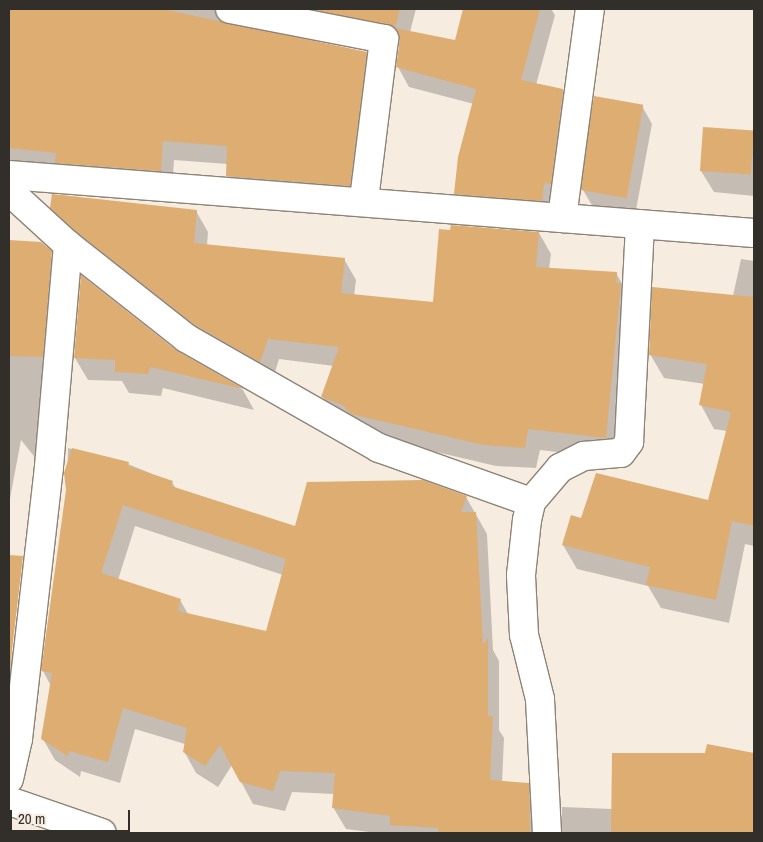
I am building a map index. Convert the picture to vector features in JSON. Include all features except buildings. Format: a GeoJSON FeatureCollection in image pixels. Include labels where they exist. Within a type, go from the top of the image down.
{"type":"FeatureCollection","features":[{"type":"Feature","properties":{"kind":"street"},"geometry":{"type":"LineString","coordinates":[[230,9],[384,39],[364,199]]}},
{"type":"Feature","properties":{"kind":"street"},"geometry":{"type":"LineString","coordinates":[[562,218],[590,9]]}},
{"type":"Feature","properties":{"kind":"street"},"geometry":{"type":"LineString","coordinates":[[9,175],[364,199],[562,218],[754,233]]}},
{"type":"Feature","properties":{"kind":"street"},"geometry":{"type":"LineString","coordinates":[[9,191],[68,245],[186,338],[379,448],[531,502]]}},
{"type":"Feature","properties":{"kind":"street"},"geometry":{"type":"LineString","coordinates":[[547,833],[540,699],[524,635],[521,576],[531,502],[560,468],[584,456],[621,453],[628,442],[640,224]]}},
{"type":"Feature","properties":{"kind":"street"},"geometry":{"type":"LineString","coordinates":[[9,779],[18,739],[42,526],[68,245]]}},
{"type":"Feature","properties":{"kind":"street"},"geometry":{"type":"LineString","coordinates":[[9,801],[102,833]]}}]}
